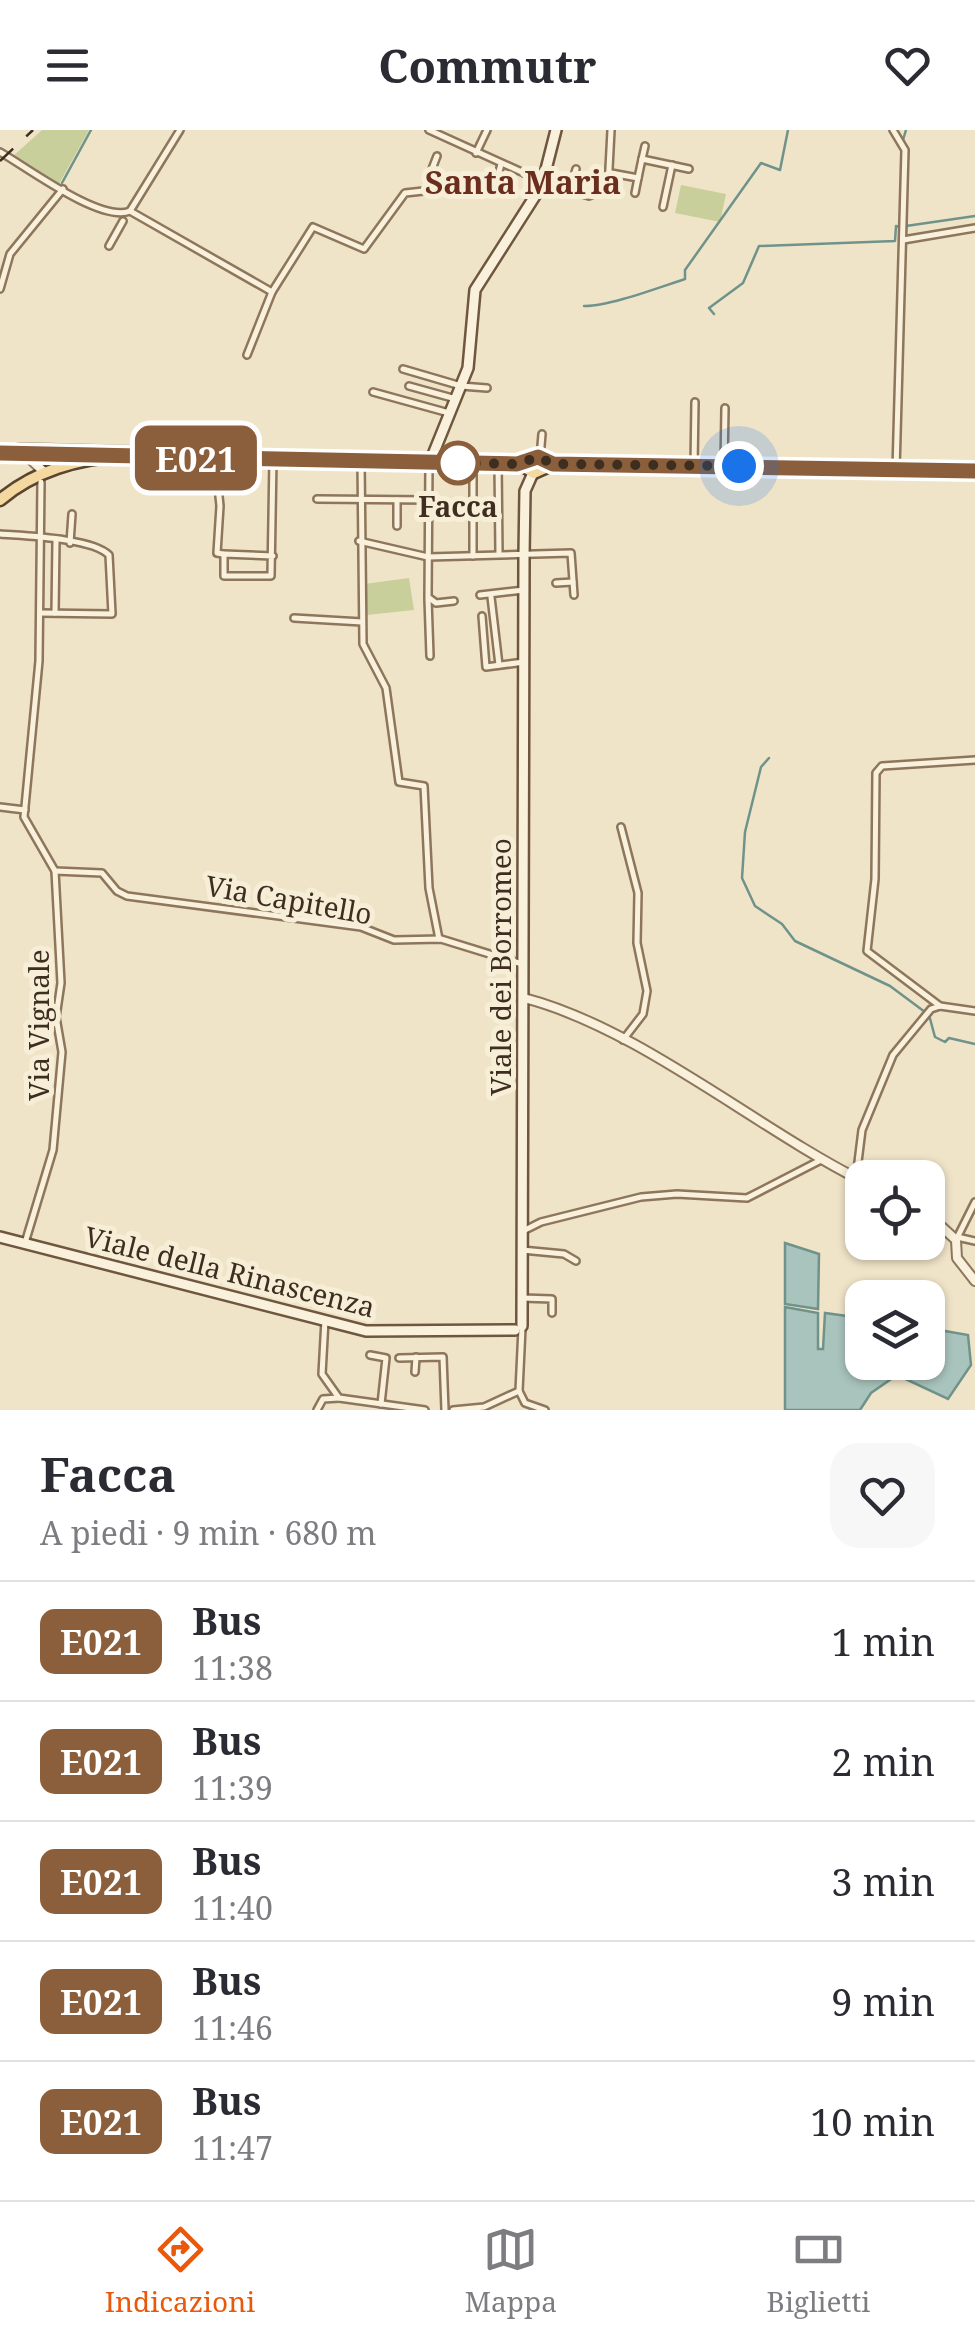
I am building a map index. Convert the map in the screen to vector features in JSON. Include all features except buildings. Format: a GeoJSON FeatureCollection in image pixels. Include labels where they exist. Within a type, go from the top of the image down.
{"type":"FeatureCollection","features":[{"type":"Feature","properties":{"kind":"main road"},"geometry":{"type":"LineString","coordinates":[[432,462],[462,386],[471,350],[476,290],[539,183],[556,130]]}},
{"type":"Feature","properties":{"kind":"main road"},"geometry":{"type":"LineString","coordinates":[[1,499],[39,478],[89,459],[123,456],[975,471]]}},
{"type":"Feature","properties":{"kind":"main road","name":"Viale dei Borromeo"},"geometry":{"type":"LineString","coordinates":[[518,1327],[522,1298],[525,492],[536,465]]}},
{"type":"Feature","properties":{"kind":"main road","name":"Viale della Rinascenza"},"geometry":{"type":"LineString","coordinates":[[0,1237],[385,1332],[518,1327]]}},
{"type":"Feature","properties":{"kind":"street"},"geometry":{"type":"LineString","coordinates":[[109,246],[180,130]]}},
{"type":"Feature","properties":{"kind":"street"},"geometry":{"type":"LineString","coordinates":[[429,130],[539,183],[599,195],[608,188],[612,130]]}},
{"type":"Feature","properties":{"kind":"street"},"geometry":{"type":"LineString","coordinates":[[476,153],[487,130]]}},
{"type":"Feature","properties":{"kind":"street"},"geometry":{"type":"LineString","coordinates":[[893,130],[905,150],[896,470]]}},
{"type":"Feature","properties":{"kind":"street"},"geometry":{"type":"LineString","coordinates":[[635,194],[645,146]]}},
{"type":"Feature","properties":{"kind":"street"},"geometry":{"type":"LineString","coordinates":[[0,152],[124,221]]}},
{"type":"Feature","properties":{"kind":"street"},"geometry":{"type":"LineString","coordinates":[[435,190],[438,173],[432,169],[437,156]]}},
{"type":"Feature","properties":{"kind":"street"},"geometry":{"type":"LineString","coordinates":[[642,158],[688,169]]}},
{"type":"Feature","properties":{"kind":"street"},"geometry":{"type":"LineString","coordinates":[[246,355],[272,292],[313,227],[364,249],[399,198],[496,183],[501,164]]}},
{"type":"Feature","properties":{"kind":"street"},"geometry":{"type":"LineString","coordinates":[[664,207],[672,166]]}},
{"type":"Feature","properties":{"kind":"street"},"geometry":{"type":"LineString","coordinates":[[570,191],[576,168]]}},
{"type":"Feature","properties":{"kind":"street"},"geometry":{"type":"LineString","coordinates":[[611,173],[638,178]]}},
{"type":"Feature","properties":{"kind":"street"},"geometry":{"type":"LineString","coordinates":[[0,289],[10,254],[64,189]]}},
{"type":"Feature","properties":{"kind":"street"},"geometry":{"type":"LineString","coordinates":[[114,215],[128,212],[272,292]]}},
{"type":"Feature","properties":{"kind":"street"},"geometry":{"type":"LineString","coordinates":[[903,240],[975,228]]}},
{"type":"Feature","properties":{"kind":"street"},"geometry":{"type":"LineString","coordinates":[[402,369],[462,386],[487,388]]}},
{"type":"Feature","properties":{"kind":"street"},"geometry":{"type":"LineString","coordinates":[[409,386],[456,399]]}},
{"type":"Feature","properties":{"kind":"street"},"geometry":{"type":"LineString","coordinates":[[373,392],[449,413]]}},
{"type":"Feature","properties":{"kind":"street"},"geometry":{"type":"LineString","coordinates":[[694,466],[695,402]]}},
{"type":"Feature","properties":{"kind":"street"},"geometry":{"type":"LineString","coordinates":[[724,466],[725,408]]}},
{"type":"Feature","properties":{"kind":"street"},"geometry":{"type":"LineString","coordinates":[[536,465],[542,434]]}},
{"type":"Feature","properties":{"kind":"street"},"geometry":{"type":"LineString","coordinates":[[39,478],[19,447],[176,451]]}},
{"type":"Feature","properties":{"kind":"street"},"geometry":{"type":"LineString","coordinates":[[0,453],[123,456]]}},
{"type":"Feature","properties":{"kind":"street"},"geometry":{"type":"LineString","coordinates":[[0,808],[24,810],[36,693],[39,478],[44,459],[27,455]]}},
{"type":"Feature","properties":{"kind":"street"},"geometry":{"type":"LineString","coordinates":[[215,458],[220,506],[217,553],[273,556]]}},
{"type":"Feature","properties":{"kind":"street"},"geometry":{"type":"LineString","coordinates":[[224,554],[224,576],[270,577],[272,459]]}},
{"type":"Feature","properties":{"kind":"street"},"geometry":{"type":"LineString","coordinates":[[361,461],[359,541],[365,649],[390,702],[399,782],[424,786],[429,888],[440,939]]}},
{"type":"Feature","properties":{"kind":"street"},"geometry":{"type":"LineString","coordinates":[[430,656],[428,558],[432,462]]}},
{"type":"Feature","properties":{"kind":"street"},"geometry":{"type":"LineString","coordinates":[[473,463],[473,556]]}},
{"type":"Feature","properties":{"kind":"street"},"geometry":{"type":"LineString","coordinates":[[498,463],[499,554]]}},
{"type":"Feature","properties":{"kind":"street"},"geometry":{"type":"LineString","coordinates":[[317,499],[430,500]]}},
{"type":"Feature","properties":{"kind":"street"},"geometry":{"type":"LineString","coordinates":[[397,526],[398,500]]}},
{"type":"Feature","properties":{"kind":"street"},"geometry":{"type":"LineString","coordinates":[[70,543],[72,514]]}},
{"type":"Feature","properties":{"kind":"street"},"geometry":{"type":"LineString","coordinates":[[0,534],[56,540],[102,549],[108,555],[113,611],[40,613]]}},
{"type":"Feature","properties":{"kind":"street"},"geometry":{"type":"LineString","coordinates":[[56,540],[56,614]]}},
{"type":"Feature","properties":{"kind":"street"},"geometry":{"type":"LineString","coordinates":[[359,541],[428,558],[570,554],[574,595]]}},
{"type":"Feature","properties":{"kind":"street"},"geometry":{"type":"LineString","coordinates":[[556,583],[573,582]]}},
{"type":"Feature","properties":{"kind":"street"},"geometry":{"type":"LineString","coordinates":[[480,595],[524,590]]}},
{"type":"Feature","properties":{"kind":"street"},"geometry":{"type":"LineString","coordinates":[[491,597],[498,665]]}},
{"type":"Feature","properties":{"kind":"street"},"geometry":{"type":"LineString","coordinates":[[428,598],[436,602],[454,601]]}},
{"type":"Feature","properties":{"kind":"street"},"geometry":{"type":"LineString","coordinates":[[482,616],[486,667],[524,662]]}},
{"type":"Feature","properties":{"kind":"street"},"geometry":{"type":"LineString","coordinates":[[294,618],[362,622]]}},
{"type":"Feature","properties":{"kind":"street"},"geometry":{"type":"LineString","coordinates":[[975,760],[882,766],[876,772],[874,889],[867,951],[940,1006],[975,1011]]}},
{"type":"Feature","properties":{"kind":"street","name":"Via Vignale"},"geometry":{"type":"LineString","coordinates":[[24,810],[26,824],[55,871],[62,984],[56,1017],[62,1052],[58,1122],[41,1200],[26,1244]]}},
{"type":"Feature","properties":{"kind":"street"},"geometry":{"type":"LineString","coordinates":[[622,828],[638,893],[637,943],[647,992],[642,1014],[623,1040]]}},
{"type":"Feature","properties":{"kind":"street","name":"Via Capitello"},"geometry":{"type":"LineString","coordinates":[[55,871],[102,873],[118,892],[128,896],[362,927],[394,940],[440,939],[524,964]]}},
{"type":"Feature","properties":{"kind":"street"},"geometry":{"type":"LineString","coordinates":[[524,998],[623,1040],[845,1173]]}},
{"type":"Feature","properties":{"kind":"street"},"geometry":{"type":"LineString","coordinates":[[860,1160],[862,1130],[886,1068],[925,1015],[940,1006]]}},
{"type":"Feature","properties":{"kind":"street"},"geometry":{"type":"LineString","coordinates":[[522,1232],[540,1222],[641,1197],[677,1194],[747,1198],[819,1161]]}},
{"type":"Feature","properties":{"kind":"street"},"geometry":{"type":"LineString","coordinates":[[975,1202],[957,1238],[956,1258],[975,1281]]}},
{"type":"Feature","properties":{"kind":"street"},"geometry":{"type":"LineString","coordinates":[[945,1228],[957,1238],[975,1241]]}},
{"type":"Feature","properties":{"kind":"street"},"geometry":{"type":"LineString","coordinates":[[522,1250],[564,1254],[576,1262]]}},
{"type":"Feature","properties":{"kind":"street"},"geometry":{"type":"LineString","coordinates":[[522,1298],[552,1299],[552,1313]]}},
{"type":"Feature","properties":{"kind":"street"},"geometry":{"type":"LineString","coordinates":[[325,1320],[322,1374],[340,1398]]}},
{"type":"Feature","properties":{"kind":"street"},"geometry":{"type":"LineString","coordinates":[[518,1327],[518,1390],[524,1403],[545,1410]]}},
{"type":"Feature","properties":{"kind":"street"},"geometry":{"type":"LineString","coordinates":[[370,1355],[386,1358],[381,1404]]}},
{"type":"Feature","properties":{"kind":"street"},"geometry":{"type":"LineString","coordinates":[[415,1372],[416,1357]]}},
{"type":"Feature","properties":{"kind":"street"},"geometry":{"type":"LineString","coordinates":[[399,1358],[443,1358],[445,1410]]}},
{"type":"Feature","properties":{"kind":"street"},"geometry":{"type":"LineString","coordinates":[[454,1410],[484,1406],[518,1390]]}},
{"type":"Feature","properties":{"kind":"street"},"geometry":{"type":"LineString","coordinates":[[317,1410],[324,1399],[340,1398],[424,1410]]}},
{"type":"Feature","properties":{"kind":"green space"},"geometry":{"type":"Polygon","coordinates":[[[42,130],[89,130],[59,184],[12,157],[42,130]]]}},
{"type":"Feature","properties":{"kind":"green space"},"geometry":{"type":"Polygon","coordinates":[[[681,185],[726,194],[720,222],[675,213],[681,185]]]}},
{"type":"Feature","properties":{"kind":"green space"},"geometry":{"type":"Polygon","coordinates":[[[409,578],[414,610],[367,615],[364,584],[409,578]]]}},
{"type":"Feature","properties":{"kind":"water"},"geometry":{"type":"Polygon","coordinates":[[[785,1243],[819,1254],[818,1309],[785,1304],[785,1243]]]}},
{"type":"Feature","properties":{"kind":"water"},"geometry":{"type":"Polygon","coordinates":[[[785,1307],[818,1313],[818,1349],[823,1349],[825,1313],[845,1316],[845,1380],[890,1380],[871,1393],[860,1410],[785,1410],[785,1307]]]}},
{"type":"Feature","properties":{"kind":"water"},"geometry":{"type":"Polygon","coordinates":[[[945,1331],[968,1335],[971,1365],[948,1399],[908,1380],[945,1380],[945,1331]]]}},
{"type":"Feature","properties":{"kind":"waterway"},"geometry":{"type":"LineString","coordinates":[[62,183],[91,130]]}},
{"type":"Feature","properties":{"kind":"waterway"},"geometry":{"type":"LineString","coordinates":[[584,306],[619,300],[685,279],[685,270],[761,163],[780,170],[788,130]]}},
{"type":"Feature","properties":{"kind":"waterway"},"geometry":{"type":"LineString","coordinates":[[903,140],[906,130]]}},
{"type":"Feature","properties":{"kind":"waterway"},"geometry":{"type":"LineString","coordinates":[[906,226],[975,216]]}},
{"type":"Feature","properties":{"kind":"waterway"},"geometry":{"type":"LineString","coordinates":[[714,314],[709,308],[743,283],[759,246],[895,241],[896,226],[900,227]]}},
{"type":"Feature","properties":{"kind":"waterway"},"geometry":{"type":"LineString","coordinates":[[769,758],[761,767],[745,832],[742,878],[755,906],[782,924],[795,941],[890,986],[929,1015],[935,1037],[945,1042],[949,1038],[975,1044]]}},
{"type":"Feature","properties":{"kind":"railway"},"geometry":{"type":"LineString","coordinates":[[0,161],[33,130]]}},
{"type":"Feature","properties":{"kind":"bus line","name":"E021"},"geometry":{"type":"LineString","coordinates":[[0,453],[517,464],[538,457],[553,464],[975,471]]}},
{"type":"Feature","properties":{"kind":"place","name":"Facca"},"geometry":{"type":"Point","coordinates":[458,463]}},
{"type":"Feature","properties":{"kind":"district","name":"Santa Maria"},"geometry":{"type":"Point","coordinates":[523,181]}},
{"type":"Feature","properties":{"kind":"route"},"geometry":{"type":"LineString","coordinates":[[458,463],[517,464],[538,457],[553,464],[739,466]]}}]}
